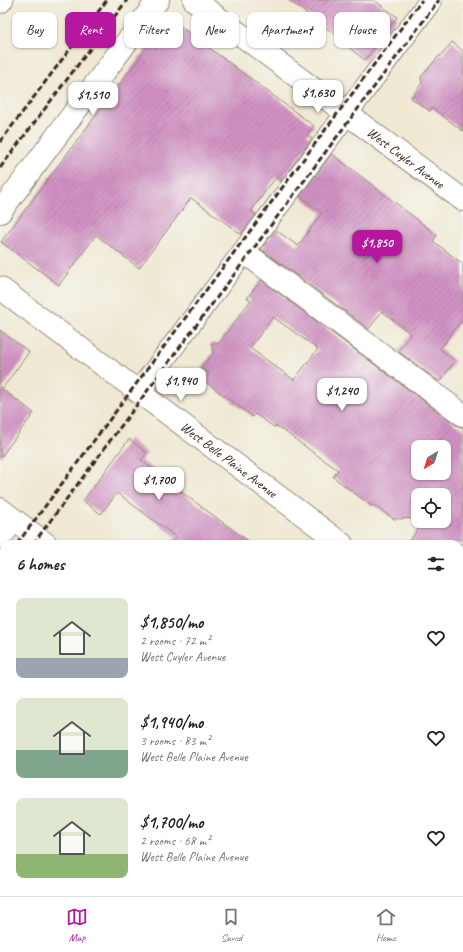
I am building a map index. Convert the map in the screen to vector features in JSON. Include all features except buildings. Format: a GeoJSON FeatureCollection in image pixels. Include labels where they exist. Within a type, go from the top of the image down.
{"type":"FeatureCollection","features":[{"type":"Feature","properties":{"kind":"street"},"geometry":{"type":"LineString","coordinates":[[0,212],[158,0]]}},
{"type":"Feature","properties":{"kind":"street","name":"West Cuyler Avenue"},"geometry":{"type":"LineString","coordinates":[[194,0],[463,200]]}},
{"type":"Feature","properties":{"kind":"street"},"geometry":{"type":"LineString","coordinates":[[139,392],[431,0]]}},
{"type":"Feature","properties":{"kind":"street"},"geometry":{"type":"LineString","coordinates":[[244,252],[463,415]]}},
{"type":"Feature","properties":{"kind":"street","name":"West Belle Plaine Avenue"},"geometry":{"type":"LineString","coordinates":[[0,288],[337,540]]}},
{"type":"Feature","properties":{"kind":"street"},"geometry":{"type":"LineString","coordinates":[[0,538],[7,514],[41,540]]}},
{"type":"Feature","properties":{"kind":"railway"},"geometry":{"type":"LineString","coordinates":[[0,142],[107,0]]}},
{"type":"Feature","properties":{"kind":"railway"},"geometry":{"type":"LineString","coordinates":[[0,168],[127,0]]}},
{"type":"Feature","properties":{"kind":"railway"},"geometry":{"type":"LineString","coordinates":[[20,540],[422,0]]}},
{"type":"Feature","properties":{"kind":"railway"},"geometry":{"type":"LineString","coordinates":[[36,540],[439,0]]}}]}
